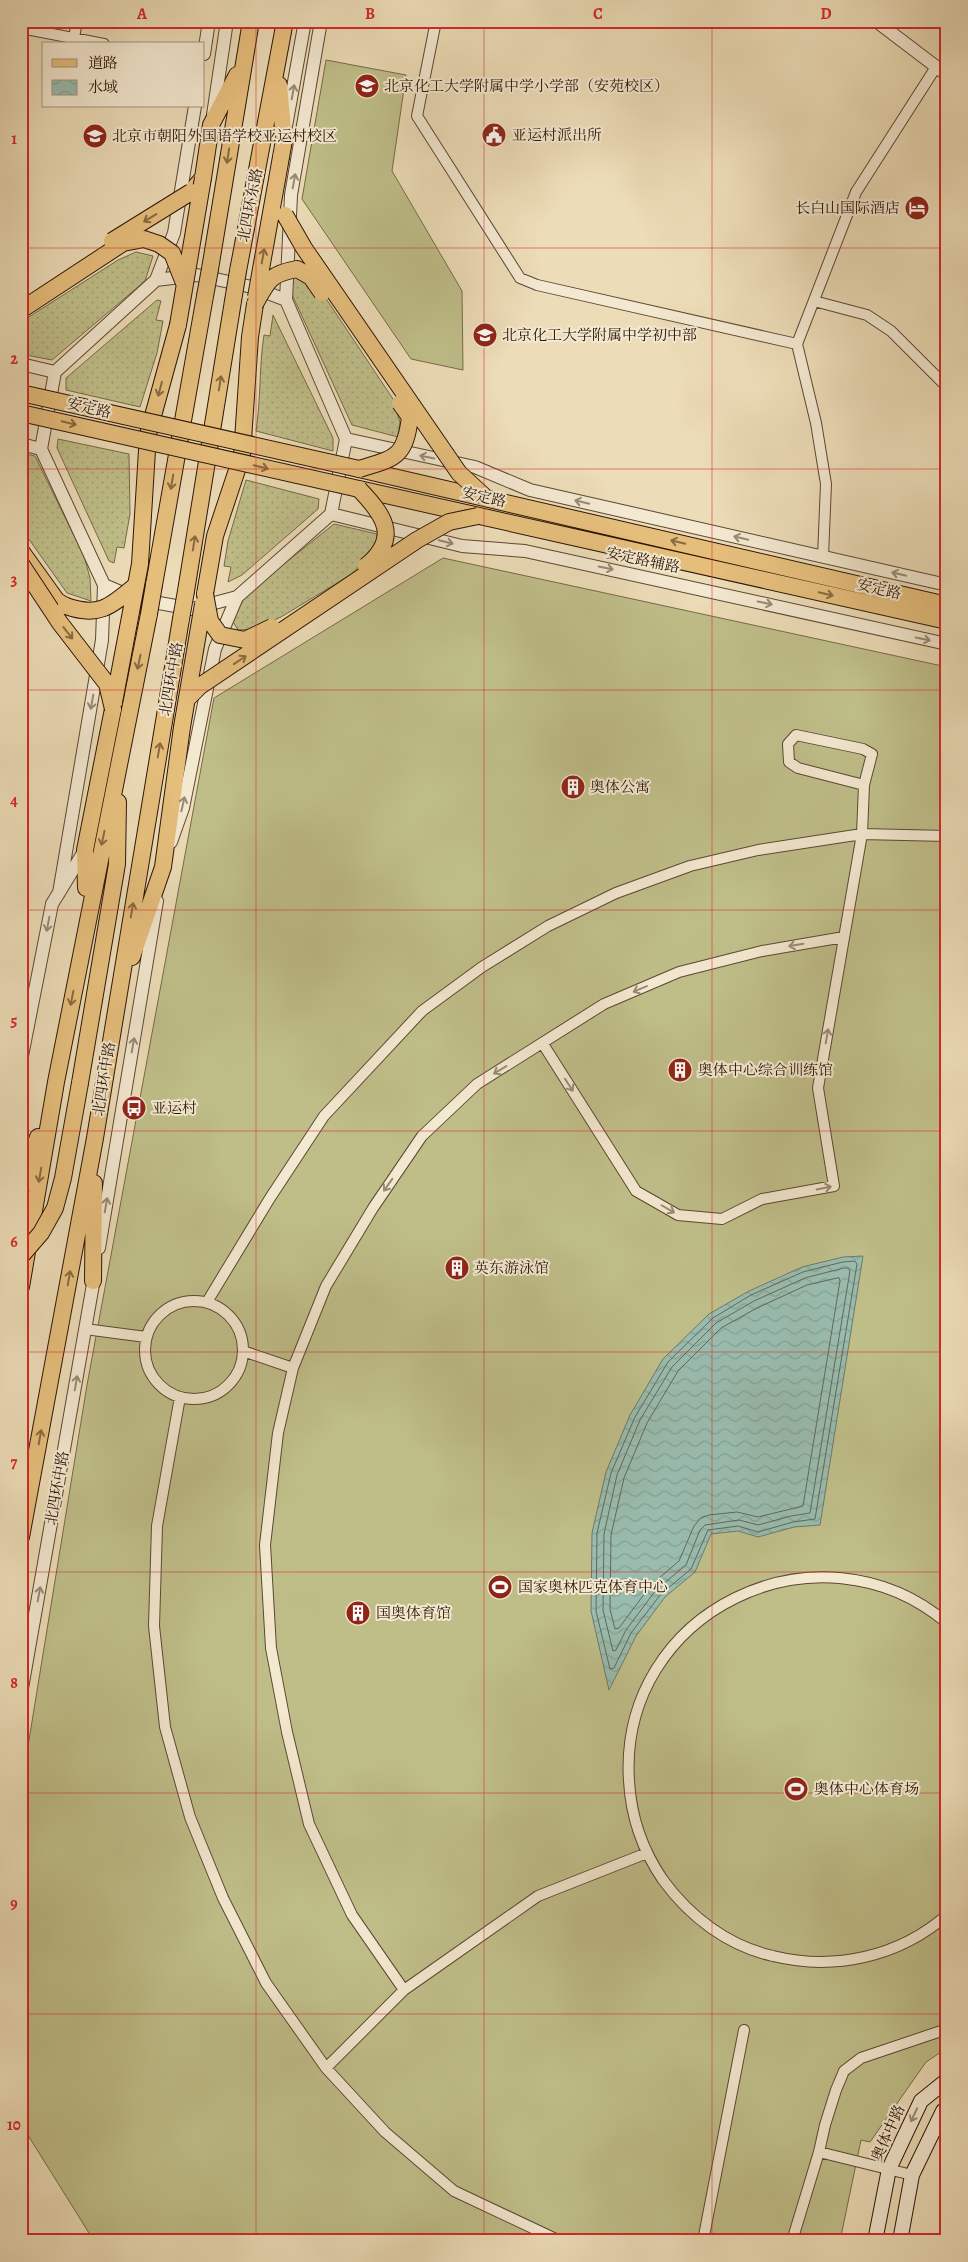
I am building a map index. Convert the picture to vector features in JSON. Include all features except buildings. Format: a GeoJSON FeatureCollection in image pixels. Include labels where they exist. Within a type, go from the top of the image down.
{"type":"FeatureCollection","features":[{"type":"Feature","properties":{"kind":"main road","name":"北四环东路"},"geometry":{"type":"LineString","coordinates":[[119,763],[149,614],[251,21]]}},
{"type":"Feature","properties":{"kind":"main road","name":"北四环东路"},"geometry":{"type":"LineString","coordinates":[[186,591],[238,271],[284,21]]}},
{"type":"Feature","properties":{"kind":"main road"},"geometry":{"type":"LineString","coordinates":[[87,918],[85,850],[140,564],[148,434],[178,325],[211,125],[244,62]]}},
{"type":"Feature","properties":{"kind":"main road"},"geometry":{"type":"LineString","coordinates":[[116,1002],[163,867],[182,727],[208,572],[215,536],[242,455],[250,337],[284,140],[277,66]]}},
{"type":"Feature","properties":{"kind":"main road"},"geometry":{"type":"LineString","coordinates":[[21,300],[51,279],[191,192],[203,178]]}},
{"type":"Feature","properties":{"kind":"main road"},"geometry":{"type":"LineString","coordinates":[[276,186],[285,215],[304,248],[459,473],[485,497]]}},
{"type":"Feature","properties":{"kind":"main road"},"geometry":{"type":"LineString","coordinates":[[21,310],[123,243],[144,239],[159,244],[172,253],[184,283]]}},
{"type":"Feature","properties":{"kind":"main road"},"geometry":{"type":"LineString","coordinates":[[255,304],[265,286],[278,272],[297,269],[311,277],[410,417],[403,449],[386,460],[359,469]]}},
{"type":"Feature","properties":{"kind":"main road","name":"安定路"},"geometry":{"type":"LineString","coordinates":[[26,392],[947,605]]}},
{"type":"Feature","properties":{"kind":"main road","name":"安定路"},"geometry":{"type":"LineString","coordinates":[[24,414],[947,621]]}},
{"type":"Feature","properties":{"kind":"main road"},"geometry":{"type":"LineString","coordinates":[[205,594],[210,620],[220,634],[245,640],[262,634],[346,583],[378,556],[385,541],[385,524],[375,506],[359,489]]}},
{"type":"Feature","properties":{"kind":"main road"},"geometry":{"type":"LineString","coordinates":[[187,699],[200,686],[417,540],[449,522],[478,516]]}},
{"type":"Feature","properties":{"kind":"main road"},"geometry":{"type":"LineString","coordinates":[[21,551],[56,601],[83,612],[99,611],[116,602],[136,585]]}},
{"type":"Feature","properties":{"kind":"main road"},"geometry":{"type":"LineString","coordinates":[[21,564],[60,623],[107,684],[113,708]]}},
{"type":"Feature","properties":{"kind":"main road","name":"北四环中路"},"geometry":{"type":"LineString","coordinates":[[21,1537],[95,1138],[116,1002],[186,591]]}},
{"type":"Feature","properties":{"kind":"main road"},"geometry":{"type":"LineString","coordinates":[[21,1287],[56,1082],[119,763]]}},
{"type":"Feature","properties":{"kind":"main road"},"geometry":{"type":"LineString","coordinates":[[21,1256],[41,1233],[55,1208],[63,1178],[117,864],[119,763]]}},
{"type":"Feature","properties":{"kind":"main road"},"geometry":{"type":"LineString","coordinates":[[21,1190],[56,1082]]}},
{"type":"Feature","properties":{"kind":"main road"},"geometry":{"type":"LineString","coordinates":[[93,1281],[95,1138]]}},
{"type":"Feature","properties":{"kind":"main road","name":"奥体中路"},"geometry":{"type":"LineString","coordinates":[[875,2241],[889,2169],[921,2101],[947,2080]]}},
{"type":"Feature","properties":{"kind":"main road"},"geometry":{"type":"LineString","coordinates":[[900,2241],[912,2175],[943,2111],[947,2108]]}},
{"type":"Feature","properties":{"kind":"street"},"geometry":{"type":"LineString","coordinates":[[74,38],[77,21]]}},
{"type":"Feature","properties":{"kind":"street"},"geometry":{"type":"LineString","coordinates":[[205,47],[209,21]]}},
{"type":"Feature","properties":{"kind":"street"},"geometry":{"type":"LineString","coordinates":[[211,125],[227,21]]}},
{"type":"Feature","properties":{"kind":"street"},"geometry":{"type":"LineString","coordinates":[[284,140],[306,21]]}},
{"type":"Feature","properties":{"kind":"street"},"geometry":{"type":"LineString","coordinates":[[104,584],[137,599],[192,609],[237,597],[331,514],[346,439],[286,300],[291,195],[322,21]]}},
{"type":"Feature","properties":{"kind":"street"},"geometry":{"type":"LineString","coordinates":[[436,21],[417,116],[520,278],[537,285],[797,344]]}},
{"type":"Feature","properties":{"kind":"street"},"geometry":{"type":"LineString","coordinates":[[824,557],[826,484],[816,423],[797,344],[856,192],[942,71],[883,24]]}},
{"type":"Feature","properties":{"kind":"street"},"geometry":{"type":"LineString","coordinates":[[21,28],[94,42]]}},
{"type":"Feature","properties":{"kind":"street"},"geometry":{"type":"LineString","coordinates":[[59,893],[102,640],[104,584],[41,448],[55,372],[156,280],[174,233],[195,108]]}},
{"type":"Feature","properties":{"kind":"street"},"geometry":{"type":"LineString","coordinates":[[156,280],[197,275],[252,287],[286,300]]}},
{"type":"Feature","properties":{"kind":"street"},"geometry":{"type":"LineString","coordinates":[[814,301],[867,315],[891,331],[947,387]]}},
{"type":"Feature","properties":{"kind":"street"},"geometry":{"type":"LineString","coordinates":[[21,364],[55,372]]}},
{"type":"Feature","properties":{"kind":"street"},"geometry":{"type":"LineString","coordinates":[[346,439],[475,467],[530,490],[947,585]]}},
{"type":"Feature","properties":{"kind":"street"},"geometry":{"type":"LineString","coordinates":[[21,444],[41,448]]}},
{"type":"Feature","properties":{"kind":"street","name":"安定路辅路"},"geometry":{"type":"LineString","coordinates":[[331,514],[462,546],[526,551],[947,644]]}},
{"type":"Feature","properties":{"kind":"street","name":"北四环中路"},"geometry":{"type":"LineString","coordinates":[[21,1694],[163,867],[183,808],[215,649],[237,597]]}},
{"type":"Feature","properties":{"kind":"street"},"geometry":{"type":"LineString","coordinates":[[542,1044],[636,1191],[678,1215],[722,1219],[762,1200],[834,1186],[818,1088],[862,834],[864,785],[872,754],[863,749],[796,735],[788,744],[789,762],[798,768],[864,785]]}},
{"type":"Feature","properties":{"kind":"street"},"geometry":{"type":"LineString","coordinates":[[207,1302],[270,1198],[324,1116],[422,1011],[475,972],[548,926],[616,893],[680,870],[758,850],[862,834],[947,836]]}},
{"type":"Feature","properties":{"kind":"street"},"geometry":{"type":"LineString","coordinates":[[21,1061],[52,904],[85,850]]}},
{"type":"Feature","properties":{"kind":"street"},"geometry":{"type":"LineString","coordinates":[[404,1990],[352,1915],[309,1824],[287,1732],[273,1657],[265,1545],[278,1433],[293,1368],[326,1286],[373,1208],[422,1136],[477,1084],[604,1004],[679,972],[762,951],[844,937]]}},
{"type":"Feature","properties":{"kind":"street"},"geometry":{"type":"LineString","coordinates":[[191,1300],[207,1302],[221,1309],[233,1320],[241,1335],[243,1351],[240,1366],[233,1379],[223,1390],[210,1396],[195,1399],[180,1397],[166,1391],[155,1380],[148,1367],[145,1352],[146,1337],[152,1323],[163,1312],[176,1304],[191,1300]]}},
{"type":"Feature","properties":{"kind":"street"},"geometry":{"type":"LineString","coordinates":[[85,1330],[146,1337]]}},
{"type":"Feature","properties":{"kind":"street"},"geometry":{"type":"LineString","coordinates":[[243,1351],[293,1368]]}},
{"type":"Feature","properties":{"kind":"street"},"geometry":{"type":"LineString","coordinates":[[180,1397],[157,1526],[154,1626],[165,1727],[190,1817],[223,1898],[266,1983],[326,2068],[385,2132],[454,2191],[560,2241]]}},
{"type":"Feature","properties":{"kind":"street"},"geometry":{"type":"LineString","coordinates":[[947,1623],[913,1600],[883,1587],[852,1579],[820,1576],[788,1580],[757,1588],[727,1601],[701,1619],[678,1641],[658,1667],[643,1696],[634,1727],[629,1759],[630,1791],[636,1823],[647,1853],[672,1892],[704,1924],[744,1947],[773,1956],[810,1962],[856,1960],[900,1946],[943,1919],[947,1930]]}},
{"type":"Feature","properties":{"kind":"street"},"geometry":{"type":"LineString","coordinates":[[326,2068],[404,1990],[538,1896],[647,1853]]}},
{"type":"Feature","properties":{"kind":"street"},"geometry":{"type":"LineString","coordinates":[[792,2241],[836,2090],[844,2071],[860,2058],[947,2029]]}},
{"type":"Feature","properties":{"kind":"street"},"geometry":{"type":"LineString","coordinates":[[703,2241],[744,2030]]}},
{"type":"Feature","properties":{"kind":"street"},"geometry":{"type":"LineString","coordinates":[[819,2152],[912,2175]]}},
{"type":"Feature","properties":{"kind":"shaded area"},"geometry":{"type":"Polygon","coordinates":[[[326,60],[406,75],[392,171],[462,291],[463,370],[411,359],[302,199],[326,60]]]}},
{"type":"Feature","properties":{"kind":"shaded area"},"geometry":{"type":"Polygon","coordinates":[[[136,252],[153,256],[145,281],[52,360],[21,354],[21,322],[118,260],[136,252]]]}},
{"type":"Feature","properties":{"kind":"shaded area"},"geometry":{"type":"Polygon","coordinates":[[[290,276],[305,276],[317,285],[393,399],[400,422],[398,437],[352,425],[289,288],[290,276]]]}},
{"type":"Feature","properties":{"kind":"shaded area"},"geometry":{"type":"Polygon","coordinates":[[[157,300],[161,301],[156,320],[163,321],[157,353],[140,407],[66,390],[66,378],[157,300]]]}},
{"type":"Feature","properties":{"kind":"shaded area"},"geometry":{"type":"Polygon","coordinates":[[[273,315],[333,438],[333,451],[256,431],[264,335],[270,336],[273,315]]]}},
{"type":"Feature","properties":{"kind":"shaded area"},"geometry":{"type":"Polygon","coordinates":[[[58,439],[129,454],[130,514],[124,548],[117,547],[114,563],[109,561],[57,448],[58,439]]]}},
{"type":"Feature","properties":{"kind":"shaded area"},"geometry":{"type":"Polygon","coordinates":[[[21,453],[35,456],[84,556],[90,578],[91,601],[67,593],[21,528],[21,453]]]}},
{"type":"Feature","properties":{"kind":"shaded area"},"geometry":{"type":"Polygon","coordinates":[[[246,480],[319,499],[318,509],[242,575],[228,582],[231,567],[224,566],[228,541],[246,480]]]}},
{"type":"Feature","properties":{"kind":"shaded area"},"geometry":{"type":"Polygon","coordinates":[[[334,524],[377,534],[376,548],[352,574],[281,617],[254,629],[238,630],[232,620],[245,595],[334,524]]]}},
{"type":"Feature","properties":{"kind":"shaded area","name":"国家奥林匹克体育中心"},"geometry":{"type":"Polygon","coordinates":[[[443,558],[947,667],[947,2048],[926,2062],[870,2142],[861,2140],[840,2241],[94,2241],[21,2124],[21,1789],[87,1385],[214,698],[443,558]]]}},
{"type":"Feature","properties":{"kind":"water"},"geometry":{"type":"Polygon","coordinates":[[[863,1256],[820,1525],[794,1527],[758,1537],[738,1531],[711,1534],[695,1572],[665,1597],[636,1636],[609,1690],[591,1611],[592,1533],[606,1472],[630,1415],[663,1359],[709,1314],[749,1291],[802,1267],[843,1257],[863,1256]]]}},
{"type":"Feature","properties":{"kind":"place","name":"北京化工大学附属中学小学部（安苑校区）"},"geometry":{"type":"Point","coordinates":[367,86]}},
{"type":"Feature","properties":{"kind":"place","name":"亚运村派出所"},"geometry":{"type":"Point","coordinates":[494,135]}},
{"type":"Feature","properties":{"kind":"place","name":"北京市朝阳外国语学校亚运村校区"},"geometry":{"type":"Point","coordinates":[95,136]}},
{"type":"Feature","properties":{"kind":"place","name":"长白山国际酒店"},"geometry":{"type":"Point","coordinates":[917,208]}},
{"type":"Feature","properties":{"kind":"place","name":"北京化工大学附属中学初中部"},"geometry":{"type":"Point","coordinates":[485,335]}},
{"type":"Feature","properties":{"kind":"place","name":"奥体公寓"},"geometry":{"type":"Point","coordinates":[573,787]}},
{"type":"Feature","properties":{"kind":"place","name":"奥体中心综合训练馆"},"geometry":{"type":"Point","coordinates":[680,1070]}},
{"type":"Feature","properties":{"kind":"place","name":"亚运村"},"geometry":{"type":"Point","coordinates":[134,1108]}},
{"type":"Feature","properties":{"kind":"place","name":"英东游泳馆"},"geometry":{"type":"Point","coordinates":[457,1268]}},
{"type":"Feature","properties":{"kind":"place","name":"国家奥林匹克体育中心"},"geometry":{"type":"Point","coordinates":[500,1587]}},
{"type":"Feature","properties":{"kind":"place","name":"国奥体育馆"},"geometry":{"type":"Point","coordinates":[358,1613]}},
{"type":"Feature","properties":{"kind":"place","name":"奥体中心体育场"},"geometry":{"type":"Point","coordinates":[796,1789]}}]}
